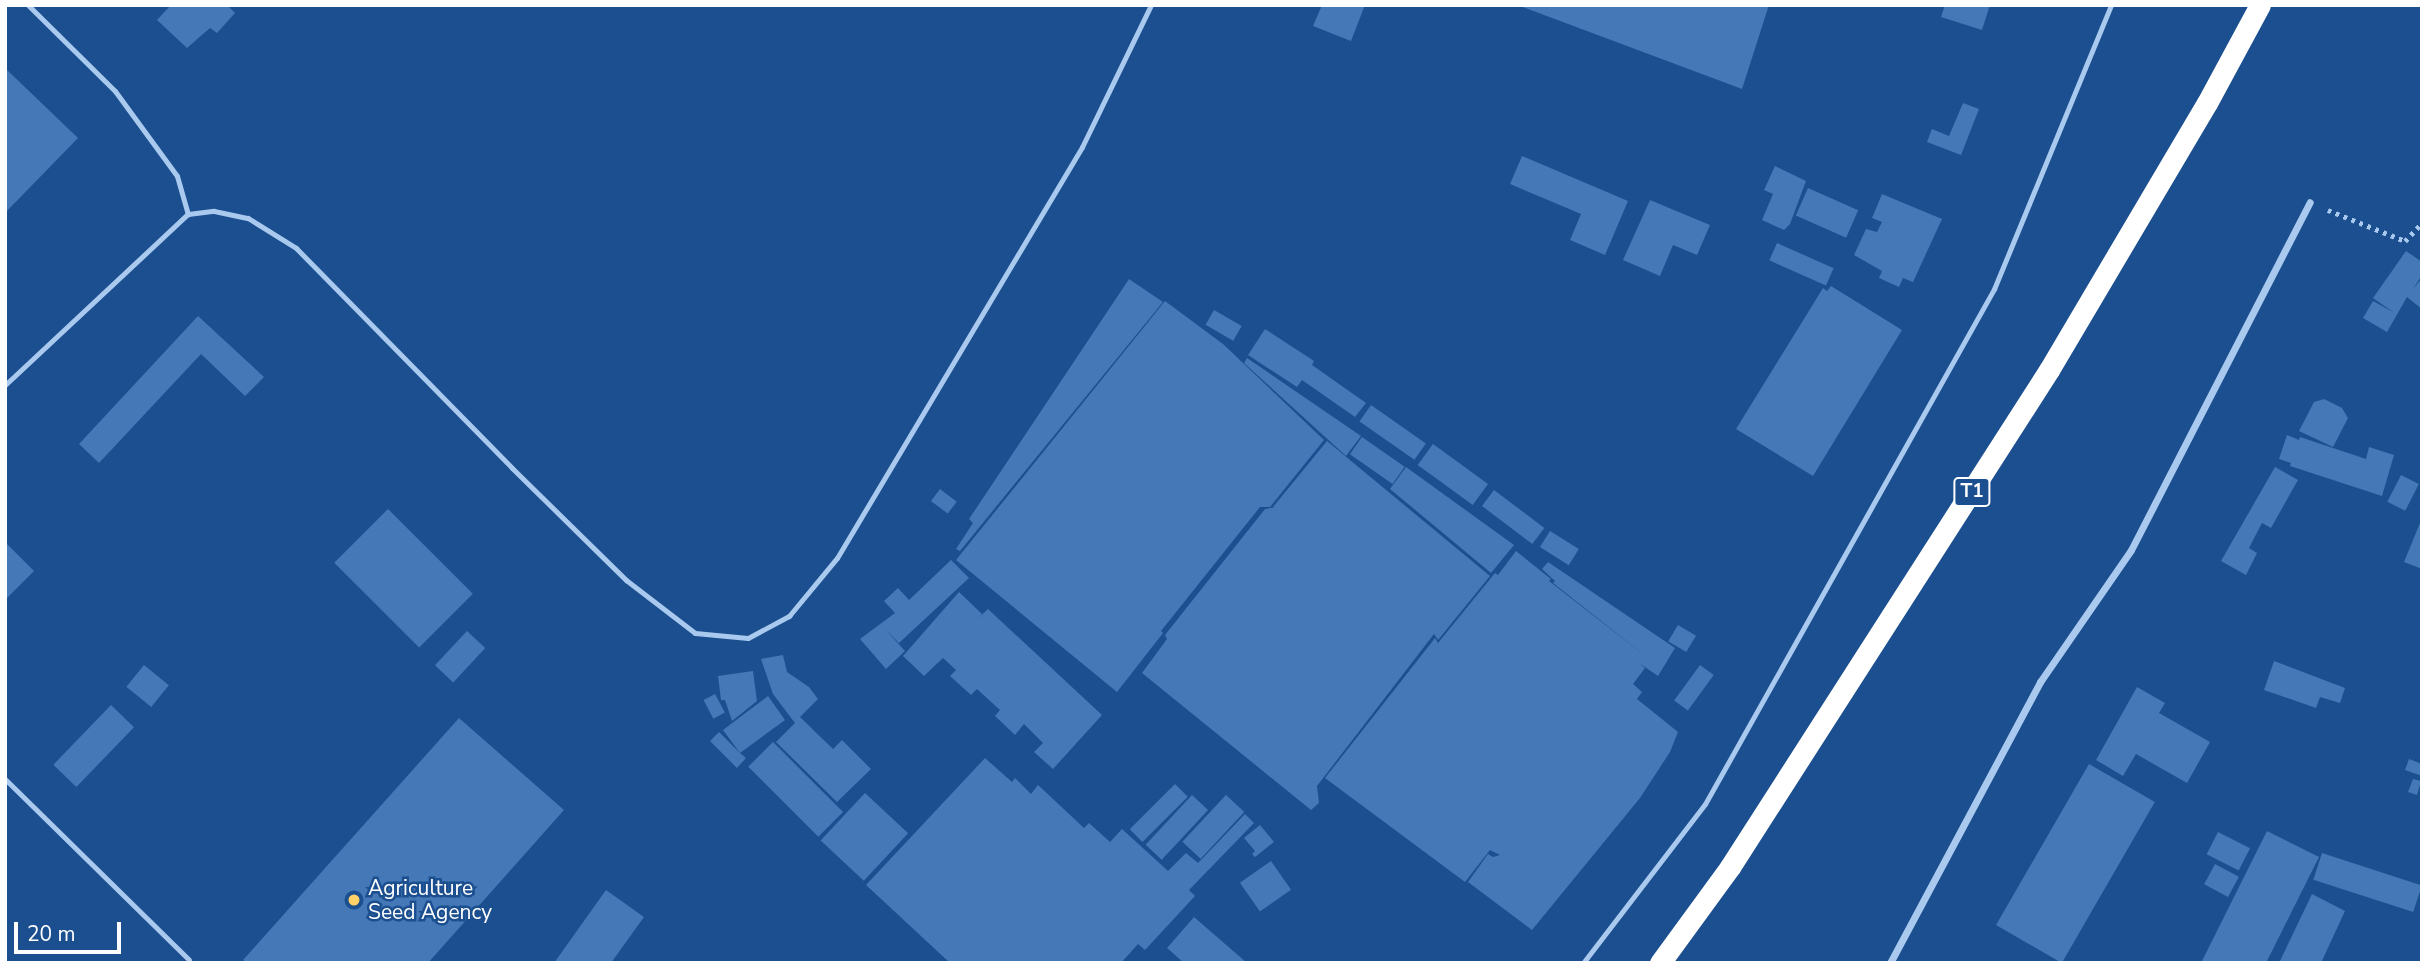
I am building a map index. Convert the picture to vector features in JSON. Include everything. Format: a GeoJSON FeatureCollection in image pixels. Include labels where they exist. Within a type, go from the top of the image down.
{"type":"FeatureCollection","features":[{"type":"Feature","properties":{"kind":"highway","name":"T1"},"geometry":{"type":"LineString","coordinates":[[1660,963],[1730,867],[2049,370],[2207,103],[2260,5]]}},
{"type":"Feature","properties":{"kind":"street"},"geometry":{"type":"LineString","coordinates":[[1890,963],[2040,682],[2131,550],[2311,202]]}},
{"type":"Feature","properties":{"kind":"lane"},"geometry":{"type":"LineString","coordinates":[[28,5],[114,91],[177,176],[188,214]]}},
{"type":"Feature","properties":{"kind":"lane"},"geometry":{"type":"LineString","coordinates":[[5,385],[188,214],[214,211],[248,218],[296,248],[626,580],[695,632],[748,638],[789,616],[837,558],[1082,147],[1151,5]]}},
{"type":"Feature","properties":{"kind":"lane"},"geometry":{"type":"LineString","coordinates":[[1583,963],[1704,804],[1994,289],[2111,5]]}},
{"type":"Feature","properties":{"kind":"lane"},"geometry":{"type":"LineString","coordinates":[[5,779],[189,960]]}},
{"type":"Feature","properties":{"kind":"path"},"geometry":{"type":"LineString","coordinates":[[2311,202],[2367,228],[2405,241],[2422,223]]}},
{"type":"Feature","properties":{"kind":"building"},"geometry":{"type":"Polygon","coordinates":[[[171,5],[227,5],[235,13],[217,33],[210,28],[187,48],[157,20],[171,5]]]}},
{"type":"Feature","properties":{"kind":"building"},"geometry":{"type":"Polygon","coordinates":[[[1322,5],[1365,5],[1351,41],[1313,26],[1322,5]]]}},
{"type":"Feature","properties":{"kind":"building"},"geometry":{"type":"Polygon","coordinates":[[[1517,5],[1769,5],[1742,89],[1517,5]]]}},
{"type":"Feature","properties":{"kind":"building"},"geometry":{"type":"Polygon","coordinates":[[[1945,5],[1990,5],[1982,30],[1941,17],[1945,5]]]}},
{"type":"Feature","properties":{"kind":"building"},"geometry":{"type":"Polygon","coordinates":[[[5,68],[78,138],[5,213],[5,68]]]}},
{"type":"Feature","properties":{"kind":"building"},"geometry":{"type":"Polygon","coordinates":[[[1963,103],[1979,109],[1961,155],[1927,142],[1932,129],[1949,136],[1963,103]]]}},
{"type":"Feature","properties":{"kind":"building"},"geometry":{"type":"Polygon","coordinates":[[[1522,156],[1628,201],[1605,255],[1570,240],[1581,214],[1510,184],[1522,156]]]}},
{"type":"Feature","properties":{"kind":"building"},"geometry":{"type":"Polygon","coordinates":[[[1775,166],[1806,181],[1790,224],[1784,230],[1762,220],[1773,194],[1764,190],[1775,166]]]}},
{"type":"Feature","properties":{"kind":"building"},"geometry":{"type":"Polygon","coordinates":[[[1808,188],[1858,210],[1846,238],[1796,215],[1808,188]]]}},
{"type":"Feature","properties":{"kind":"building"},"geometry":{"type":"Polygon","coordinates":[[[1882,194],[1942,219],[1913,282],[1903,278],[1899,287],[1879,278],[1882,271],[1854,255],[1866,229],[1877,232],[1882,222],[1872,218],[1882,194]]]}},
{"type":"Feature","properties":{"kind":"building"},"geometry":{"type":"Polygon","coordinates":[[[1650,200],[1710,225],[1697,255],[1673,245],[1660,276],[1623,260],[1650,200]]]}},
{"type":"Feature","properties":{"kind":"building"},"geometry":{"type":"Polygon","coordinates":[[[1777,243],[1834,268],[1826,286],[1769,260],[1777,243]]]}},
{"type":"Feature","properties":{"kind":"building"},"geometry":{"type":"Polygon","coordinates":[[[2406,251],[2422,262],[2422,275],[2413,289],[2422,278],[2422,309],[2407,297],[2387,332],[2363,318],[2373,301],[2393,312],[2373,298],[2406,251]]]}},
{"type":"Feature","properties":{"kind":"building"},"geometry":{"type":"Polygon","coordinates":[[[1129,279],[1163,302],[960,551],[956,549],[973,523],[969,519],[1129,279]]]}},
{"type":"Feature","properties":{"kind":"building"},"geometry":{"type":"Polygon","coordinates":[[[1831,286],[1902,330],[1813,476],[1736,429],[1823,288],[1827,291],[1831,286]]]}},
{"type":"Feature","properties":{"kind":"building"},"geometry":{"type":"Polygon","coordinates":[[[1165,301],[1223,344],[1324,440],[1270,507],[1260,507],[1161,631],[1163,633],[1117,692],[956,560],[1165,301]]]}},
{"type":"Feature","properties":{"kind":"building"},"geometry":{"type":"Polygon","coordinates":[[[1214,310],[1242,326],[1233,341],[1206,325],[1214,310]]]}},
{"type":"Feature","properties":{"kind":"building"},"geometry":{"type":"Polygon","coordinates":[[[198,316],[264,377],[245,396],[201,354],[99,463],[79,444],[198,316]]]}},
{"type":"Feature","properties":{"kind":"building"},"geometry":{"type":"Polygon","coordinates":[[[1265,329],[1314,361],[1312,365],[1366,403],[1355,417],[1302,380],[1297,387],[1248,355],[1265,329]]]}},
{"type":"Feature","properties":{"kind":"building"},"geometry":{"type":"Polygon","coordinates":[[[1247,358],[1361,436],[1346,456],[1244,363],[1247,358]]]}},
{"type":"Feature","properties":{"kind":"building"},"geometry":{"type":"Polygon","coordinates":[[[2324,399],[2342,408],[2348,418],[2333,447],[2299,431],[2314,402],[2324,399]]]}},
{"type":"Feature","properties":{"kind":"building"},"geometry":{"type":"Polygon","coordinates":[[[1371,405],[1426,443],[1414,460],[1360,421],[1371,405]]]}},
{"type":"Feature","properties":{"kind":"building"},"geometry":{"type":"Polygon","coordinates":[[[2287,435],[2366,459],[2369,447],[2394,455],[2382,496],[2290,466],[2291,463],[2279,459],[2287,435]]]}},
{"type":"Feature","properties":{"kind":"building"},"geometry":{"type":"Polygon","coordinates":[[[1362,437],[1405,467],[1393,484],[1350,454],[1362,437]]]}},
{"type":"Feature","properties":{"kind":"building"},"geometry":{"type":"Polygon","coordinates":[[[1327,441],[1490,576],[1438,640],[1434,634],[1317,786],[1319,803],[1311,810],[1142,673],[1167,639],[1165,635],[1265,509],[1276,507],[1273,507],[1327,441]]]}},
{"type":"Feature","properties":{"kind":"building"},"geometry":{"type":"Polygon","coordinates":[[[1433,444],[1488,484],[1473,505],[1418,465],[1433,444]]]}},
{"type":"Feature","properties":{"kind":"building"},"geometry":{"type":"Polygon","coordinates":[[[1406,467],[1514,545],[1491,573],[1390,489],[1406,467]]]}},
{"type":"Feature","properties":{"kind":"building"},"geometry":{"type":"Polygon","coordinates":[[[2275,467],[2298,480],[2271,528],[2262,523],[2249,548],[2257,553],[2246,575],[2221,561],[2275,467]]]}},
{"type":"Feature","properties":{"kind":"building"},"geometry":{"type":"Polygon","coordinates":[[[2401,475],[2419,484],[2405,511],[2387,502],[2401,475]]]}},
{"type":"Feature","properties":{"kind":"building"},"geometry":{"type":"Polygon","coordinates":[[[940,489],[957,502],[948,514],[931,501],[940,489]]]}},
{"type":"Feature","properties":{"kind":"building"},"geometry":{"type":"Polygon","coordinates":[[[1494,490],[1544,528],[1532,544],[1482,506],[1494,490]]]}},
{"type":"Feature","properties":{"kind":"building"},"geometry":{"type":"Polygon","coordinates":[[[388,509],[473,594],[419,648],[334,563],[388,509]]]}},
{"type":"Feature","properties":{"kind":"building"},"geometry":{"type":"Polygon","coordinates":[[[2422,518],[2422,569],[2404,562],[2422,518]]]}},
{"type":"Feature","properties":{"kind":"building"},"geometry":{"type":"Polygon","coordinates":[[[1550,531],[1579,549],[1569,565],[1540,547],[1550,531]]]}},
{"type":"Feature","properties":{"kind":"building"},"geometry":{"type":"Polygon","coordinates":[[[5,542],[34,571],[5,600],[5,542]]]}},
{"type":"Feature","properties":{"kind":"building"},"geometry":{"type":"Polygon","coordinates":[[[1516,551],[1551,579],[1549,581],[1648,658],[1553,583],[1555,581],[1542,569],[1548,562],[1675,648],[1658,676],[1639,663],[1645,668],[1633,684],[1642,692],[1637,699],[1678,732],[1670,752],[1640,798],[1532,930],[1468,882],[1488,854],[1493,857],[1500,855],[1490,850],[1465,882],[1325,778],[1435,638],[1438,643],[1516,551]]]}},
{"type":"Feature","properties":{"kind":"building"},"geometry":{"type":"Polygon","coordinates":[[[951,560],[969,578],[899,643],[885,629],[905,651],[886,669],[860,639],[895,613],[884,601],[898,588],[909,600],[951,560]]]}},
{"type":"Feature","properties":{"kind":"building"},"geometry":{"type":"Polygon","coordinates":[[[959,592],[982,614],[976,620],[988,609],[1102,715],[1053,769],[1034,752],[1043,743],[1024,724],[1015,735],[995,716],[1000,710],[977,689],[971,695],[950,676],[956,670],[943,658],[924,676],[903,656],[959,592]]]}},
{"type":"Feature","properties":{"kind":"building"},"geometry":{"type":"Polygon","coordinates":[[[1678,625],[1696,636],[1686,652],[1668,641],[1678,625]]]}},
{"type":"Feature","properties":{"kind":"building"},"geometry":{"type":"Polygon","coordinates":[[[467,631],[485,648],[453,682],[435,665],[467,631]]]}},
{"type":"Feature","properties":{"kind":"building"},"geometry":{"type":"Polygon","coordinates":[[[783,655],[787,672],[809,687],[818,699],[800,717],[833,749],[842,740],[871,769],[837,802],[776,742],[795,723],[773,694],[761,659],[783,655]]]}},
{"type":"Feature","properties":{"kind":"building"},"geometry":{"type":"Polygon","coordinates":[[[2274,661],[2345,688],[2340,703],[2320,697],[2316,708],[2264,690],[2274,661]]]}},
{"type":"Feature","properties":{"kind":"building"},"geometry":{"type":"Polygon","coordinates":[[[144,665],[169,685],[151,707],[126,687],[144,665]]]}},
{"type":"Feature","properties":{"kind":"building"},"geometry":{"type":"Polygon","coordinates":[[[1700,665],[1714,675],[1688,711],[1674,701],[1700,665]]]}},
{"type":"Feature","properties":{"kind":"building"},"geometry":{"type":"Polygon","coordinates":[[[753,671],[757,701],[732,721],[725,700],[721,700],[718,676],[753,671]]]}},
{"type":"Feature","properties":{"kind":"building"},"geometry":{"type":"Polygon","coordinates":[[[2137,687],[2165,703],[2159,713],[2210,742],[2187,783],[2136,754],[2123,776],[2096,760],[2137,687]]]}},
{"type":"Feature","properties":{"kind":"building"},"geometry":{"type":"Polygon","coordinates":[[[715,694],[725,713],[713,719],[704,700],[715,694]]]}},
{"type":"Feature","properties":{"kind":"building"},"geometry":{"type":"Polygon","coordinates":[[[768,696],[785,720],[740,753],[723,730],[768,696]]]}},
{"type":"Feature","properties":{"kind":"building"},"geometry":{"type":"Polygon","coordinates":[[[111,705],[134,727],[76,787],[53,765],[111,705]]]}},
{"type":"Feature","properties":{"kind":"building"},"geometry":{"type":"Polygon","coordinates":[[[459,718],[564,810],[428,963],[247,963],[243,960],[459,718]]]}},
{"type":"Feature","properties":{"kind":"building"},"geometry":{"type":"Polygon","coordinates":[[[719,732],[746,758],[737,768],[710,741],[719,732]]]}},
{"type":"Feature","properties":{"kind":"building"},"geometry":{"type":"Polygon","coordinates":[[[773,742],[843,812],[818,837],[748,767],[773,742]]]}},
{"type":"Feature","properties":{"kind":"building"},"geometry":{"type":"Polygon","coordinates":[[[985,758],[1012,782],[1015,778],[1031,794],[1038,785],[1084,828],[1089,823],[1110,842],[1122,829],[1168,871],[1186,853],[1198,863],[1245,814],[1254,823],[1189,890],[1195,896],[1145,950],[1138,944],[1121,963],[950,963],[866,885],[985,758]]]}},
{"type":"Feature","properties":{"kind":"building"},"geometry":{"type":"Polygon","coordinates":[[[2409,759],[2422,764],[2422,776],[2405,770],[2409,759]]]}},
{"type":"Feature","properties":{"kind":"building"},"geometry":{"type":"Polygon","coordinates":[[[2089,764],[2155,802],[2062,963],[1996,925],[2089,764]]]}},
{"type":"Feature","properties":{"kind":"building"},"geometry":{"type":"Polygon","coordinates":[[[2413,779],[2421,781],[2417,795],[2408,792],[2413,779]]]}},
{"type":"Feature","properties":{"kind":"building"},"geometry":{"type":"Polygon","coordinates":[[[1175,784],[1188,797],[1142,842],[1130,829],[1175,784]]]}},
{"type":"Feature","properties":{"kind":"building"},"geometry":{"type":"Polygon","coordinates":[[[865,793],[908,833],[864,881],[821,841],[865,793]]]}},
{"type":"Feature","properties":{"kind":"building"},"geometry":{"type":"Polygon","coordinates":[[[1192,795],[1208,810],[1162,860],[1146,845],[1192,795]]]}},
{"type":"Feature","properties":{"kind":"building"},"geometry":{"type":"Polygon","coordinates":[[[1226,795],[1244,812],[1201,859],[1182,842],[1226,795]]]}},
{"type":"Feature","properties":{"kind":"building"},"geometry":{"type":"Polygon","coordinates":[[[1260,825],[1274,842],[1255,857],[1252,854],[1255,851],[1244,838],[1260,825]]]}},
{"type":"Feature","properties":{"kind":"building"},"geometry":{"type":"Polygon","coordinates":[[[2267,831],[2319,857],[2266,963],[2201,963],[2267,831]]]}},
{"type":"Feature","properties":{"kind":"building"},"geometry":{"type":"Polygon","coordinates":[[[2218,832],[2250,848],[2239,871],[2207,854],[2218,832]]]}},
{"type":"Feature","properties":{"kind":"building"},"geometry":{"type":"Polygon","coordinates":[[[2322,853],[2422,885],[2413,912],[2313,880],[2322,853]]]}},
{"type":"Feature","properties":{"kind":"building"},"geometry":{"type":"Polygon","coordinates":[[[1271,861],[1291,890],[1260,911],[1240,883],[1271,861]]]}},
{"type":"Feature","properties":{"kind":"building"},"geometry":{"type":"Polygon","coordinates":[[[2215,864],[2239,877],[2228,897],[2204,884],[2215,864]]]}},
{"type":"Feature","properties":{"kind":"building"},"geometry":{"type":"Polygon","coordinates":[[[606,890],[644,917],[611,963],[554,963],[606,890]]]}},
{"type":"Feature","properties":{"kind":"building"},"geometry":{"type":"Polygon","coordinates":[[[2312,894],[2345,911],[2321,963],[2279,963],[2312,894]]]}},
{"type":"Feature","properties":{"kind":"building"},"geometry":{"type":"Polygon","coordinates":[[[1194,917],[1247,963],[1184,963],[1167,948],[1194,917]]]}},
{"type":"Feature","properties":{"kind":"place","name":"Agriculture Seed Agency"},"geometry":{"type":"Point","coordinates":[354,900]}}]}
